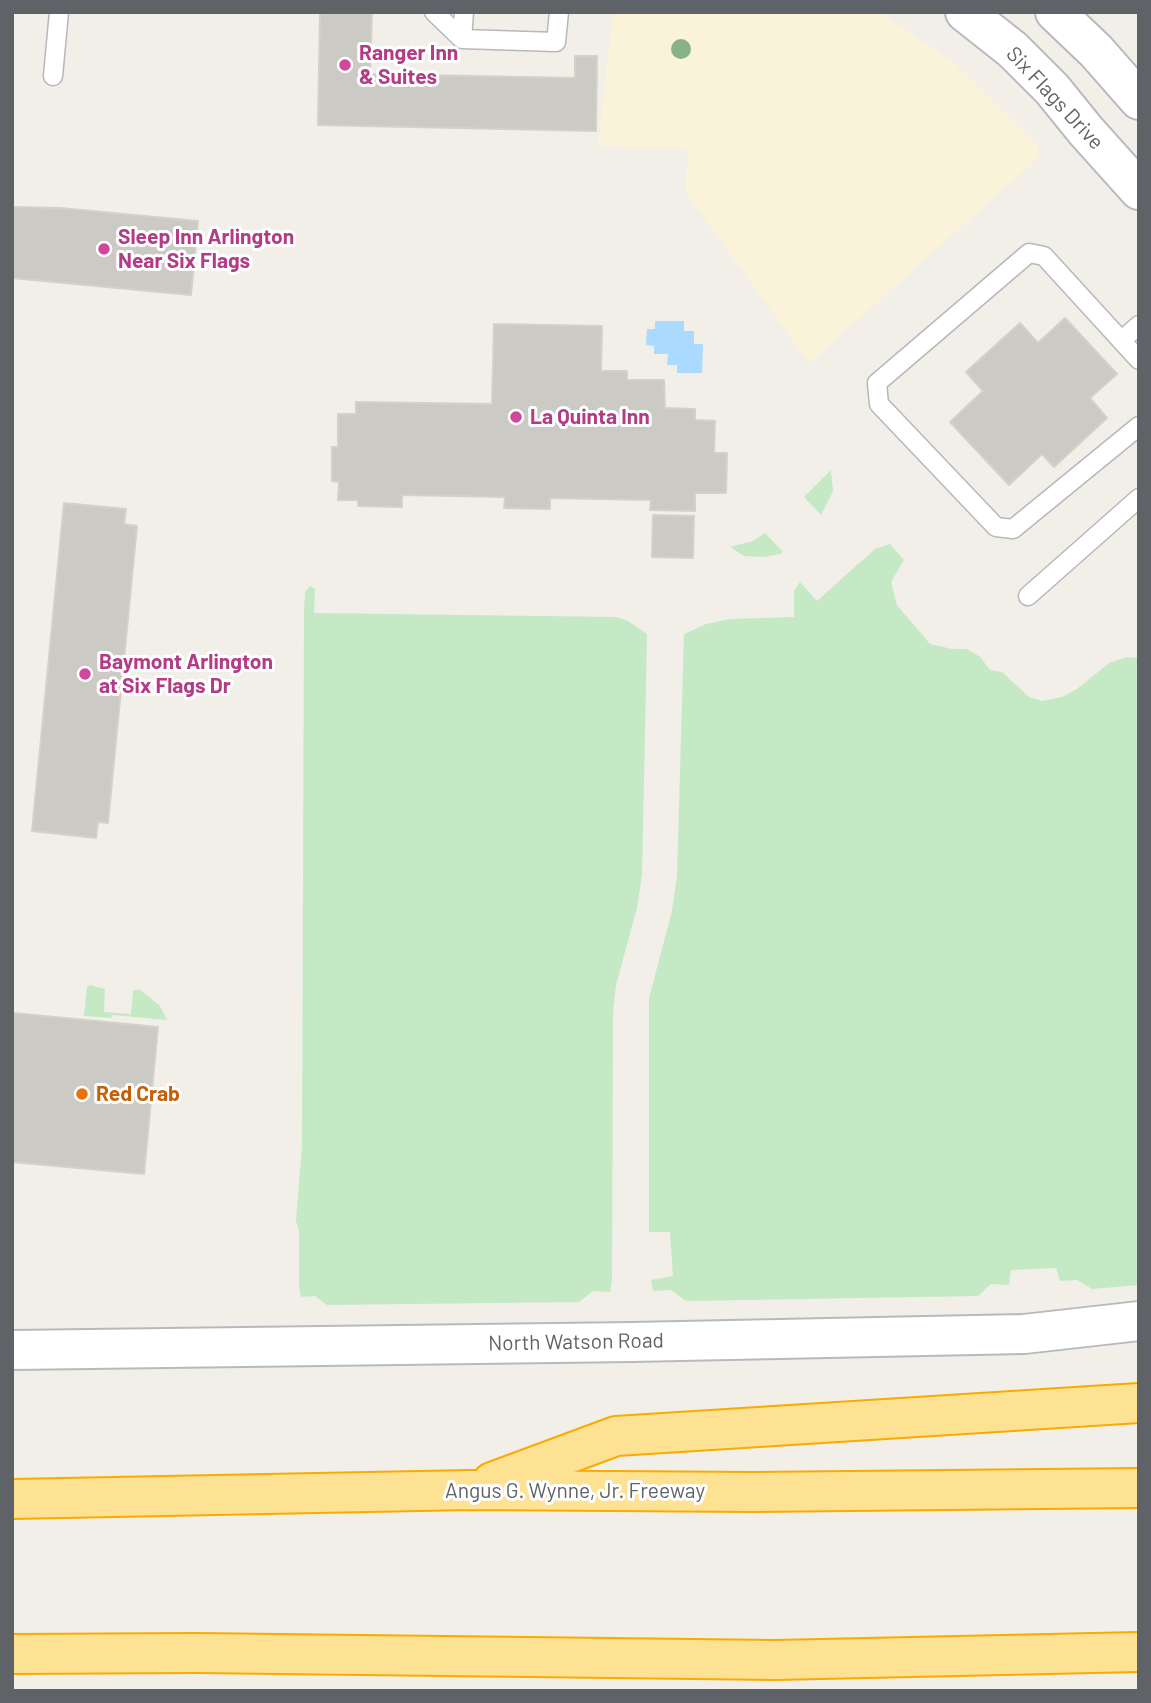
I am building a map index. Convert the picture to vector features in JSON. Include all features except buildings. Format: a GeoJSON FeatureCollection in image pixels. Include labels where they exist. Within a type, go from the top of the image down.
{"type":"FeatureCollection","features":[{"type":"Feature","properties":{"kind":"highway"},"geometry":{"type":"LineString","coordinates":[[470,1490],[617,1436],[1139,1403]]}},
{"type":"Feature","properties":{"kind":"highway","name":"Angus G. Wynne, Jr. Freeway"},"geometry":{"type":"LineString","coordinates":[[12,1499],[470,1490],[754,1492],[1139,1488]]}},
{"type":"Feature","properties":{"kind":"highway"},"geometry":{"type":"LineString","coordinates":[[12,1654],[196,1653],[776,1660],[1139,1652]]}},
{"type":"Feature","properties":{"kind":"main road","name":"Six Flags Drive"},"geometry":{"type":"LineString","coordinates":[[965,12],[1013,50],[1052,89],[1139,190]]}},
{"type":"Feature","properties":{"kind":"main road"},"geometry":{"type":"LineString","coordinates":[[1055,12],[1096,51],[1139,100]]}},
{"type":"Feature","properties":{"kind":"main road","name":"North Watson Road"},"geometry":{"type":"LineString","coordinates":[[12,1350],[645,1342],[997,1334],[1139,1321]]}},
{"type":"Feature","properties":{"kind":"lane"},"geometry":{"type":"LineString","coordinates":[[53,76],[59,12]]}},
{"type":"Feature","properties":{"kind":"lane"},"geometry":{"type":"LineString","coordinates":[[434,12],[462,39],[556,42],[559,12]]}},
{"type":"Feature","properties":{"kind":"lane"},"geometry":{"type":"LineString","coordinates":[[462,39],[464,12]]}},
{"type":"Feature","properties":{"kind":"lane"},"geometry":{"type":"LineString","coordinates":[[1139,360],[1044,256],[1029,253],[877,383],[879,404],[996,527],[1013,529],[1139,426]]}},
{"type":"Feature","properties":{"kind":"lane"},"geometry":{"type":"LineString","coordinates":[[1122,340],[1139,325]]}},
{"type":"Feature","properties":{"kind":"lane"},"geometry":{"type":"LineString","coordinates":[[1028,596],[1139,498]]}},
{"type":"Feature","properties":{"kind":"green space"},"geometry":{"type":"Polygon","coordinates":[[[831,470],[833,491],[821,515],[804,497],[831,470]]]}},
{"type":"Feature","properties":{"kind":"green space"},"geometry":{"type":"Polygon","coordinates":[[[765,533],[783,552],[764,557],[744,556],[730,547],[753,541],[765,533]]]}},
{"type":"Feature","properties":{"kind":"green space"},"geometry":{"type":"Polygon","coordinates":[[[890,544],[904,560],[891,582],[897,605],[930,644],[972,652],[980,657],[990,670],[1002,672],[1029,697],[1042,701],[1062,697],[1077,689],[1109,663],[1127,657],[1139,658],[1139,1285],[1092,1289],[1077,1280],[1060,1281],[1056,1268],[1011,1270],[1009,1285],[991,1284],[978,1296],[686,1301],[671,1290],[653,1291],[651,1280],[673,1276],[670,1232],[649,1232],[649,998],[672,911],[677,876],[684,634],[706,624],[730,619],[794,617],[794,591],[800,582],[817,601],[875,549],[890,544]]]}},
{"type":"Feature","properties":{"kind":"green space"},"geometry":{"type":"Polygon","coordinates":[[[310,586],[315,589],[314,613],[616,617],[628,621],[647,634],[642,875],[637,908],[616,985],[613,1013],[610,1292],[593,1291],[579,1302],[327,1305],[315,1296],[301,1297],[299,1231],[296,1221],[302,1145],[304,613],[305,592],[310,586]]]}},
{"type":"Feature","properties":{"kind":"green space"},"geometry":{"type":"Polygon","coordinates":[[[90,985],[105,989],[104,1012],[131,1014],[133,991],[139,989],[160,1006],[167,1020],[113,1015],[111,1018],[84,1016],[87,987],[90,985]]]}},
{"type":"Feature","properties":{"kind":"sand"},"geometry":{"type":"Polygon","coordinates":[[[613,12],[880,12],[951,60],[1037,145],[1040,153],[1038,158],[809,363],[685,191],[689,156],[684,149],[598,146],[613,12]]]}},
{"type":"Feature","properties":{"kind":"water"},"geometry":{"type":"Polygon","coordinates":[[[655,321],[684,321],[684,331],[694,331],[694,344],[703,344],[702,373],[677,373],[677,365],[667,365],[668,354],[654,354],[654,346],[646,345],[647,329],[655,329],[655,321]]]}},
{"type":"Feature","properties":{"kind":"place","name":"Ranger Inn & Suites"},"geometry":{"type":"Point","coordinates":[345,65]}},
{"type":"Feature","properties":{"kind":"place","name":"Sleep Inn Arlington Near Six Flags"},"geometry":{"type":"Point","coordinates":[104,249]}},
{"type":"Feature","properties":{"kind":"place","name":"La Quinta Inn"},"geometry":{"type":"Point","coordinates":[516,417]}},
{"type":"Feature","properties":{"kind":"place","name":"Baymont Arlington at Six Flags Dr"},"geometry":{"type":"Point","coordinates":[85,674]}},
{"type":"Feature","properties":{"kind":"place","name":"Red Crab"},"geometry":{"type":"Point","coordinates":[82,1094]}}]}
